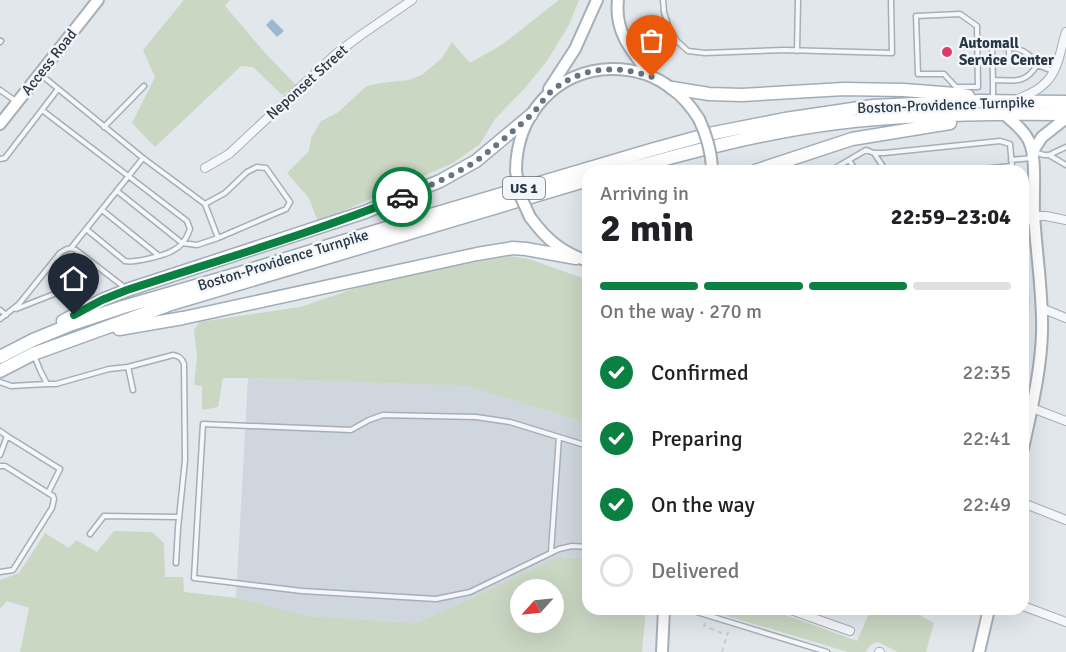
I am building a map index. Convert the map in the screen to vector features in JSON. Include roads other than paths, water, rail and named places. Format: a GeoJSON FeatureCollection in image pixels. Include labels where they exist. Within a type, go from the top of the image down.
{"type":"FeatureCollection","features":[{"type":"Feature","properties":{"kind":"main road","name":"Access Road"},"geometry":{"type":"LineString","coordinates":[[0,124],[98,0]]}},
{"type":"Feature","properties":{"kind":"main road"},"geometry":{"type":"LineString","coordinates":[[33,340],[102,300],[365,212],[440,181],[476,161],[531,115],[542,101],[575,49],[597,0]]}},
{"type":"Feature","properties":{"kind":"main road"},"geometry":{"type":"LineString","coordinates":[[618,0],[618,23],[624,38],[631,51],[652,77]]}},
{"type":"Feature","properties":{"kind":"main road"},"geometry":{"type":"LineString","coordinates":[[542,101],[569,80],[597,70],[622,69],[652,77],[672,88],[683,98],[699,120],[704,128],[712,165]]}},
{"type":"Feature","properties":{"kind":"main road"},"geometry":{"type":"LineString","coordinates":[[672,88],[709,94],[742,95],[819,89],[956,90],[993,101]]}},
{"type":"Feature","properties":{"kind":"main road","name":"Boston-Providence Turnpike"},"geometry":{"type":"LineString","coordinates":[[600,165],[709,134],[796,117],[873,106],[993,101],[1066,102]]}},
{"type":"Feature","properties":{"kind":"main road"},"geometry":{"type":"LineString","coordinates":[[774,165],[852,139],[1005,114],[1023,132],[1033,155],[1034,216],[1042,332],[1029,422]]}},
{"type":"Feature","properties":{"kind":"main road","name":"Boston-Providence Turnpike"},"geometry":{"type":"LineString","coordinates":[[644,165],[718,145],[836,123],[903,117],[1005,114],[1066,116]]}},
{"type":"Feature","properties":{"kind":"main road"},"geometry":{"type":"LineString","coordinates":[[531,115],[518,146],[516,171],[520,195],[530,217],[549,241],[563,251],[582,259]]}},
{"type":"Feature","properties":{"kind":"main road"},"geometry":{"type":"LineString","coordinates":[[1033,155],[1042,137],[1066,116]]}},
{"type":"Feature","properties":{"kind":"main road","name":"Boston-Providence Turnpike"},"geometry":{"type":"LineString","coordinates":[[0,357],[72,324],[123,307],[582,170]]}},
{"type":"Feature","properties":{"kind":"main road","name":"Boston-Providence Turnpike"},"geometry":{"type":"LineString","coordinates":[[0,371],[33,354],[171,304],[582,182]]}},
{"type":"Feature","properties":{"kind":"main road"},"geometry":{"type":"LineString","coordinates":[[85,334],[183,318],[507,248],[582,259]]}},
{"type":"Feature","properties":{"kind":"main road"},"geometry":{"type":"LineString","coordinates":[[662,652],[664,615]]}},
{"type":"Feature","properties":{"kind":"main road"},"geometry":{"type":"LineString","coordinates":[[979,652],[988,615]]}},
{"type":"Feature","properties":{"kind":"street","name":"Neponset Street"},"geometry":{"type":"LineString","coordinates":[[205,168],[229,154],[338,53],[412,0]]}},
{"type":"Feature","properties":{"kind":"street"},"geometry":{"type":"LineString","coordinates":[[1015,101],[1038,90],[1046,83],[1062,59],[1066,32]]}},
{"type":"Feature","properties":{"kind":"street"},"geometry":{"type":"LineString","coordinates":[[1029,212],[1034,216]]}},
{"type":"Feature","properties":{"kind":"street"},"geometry":{"type":"LineString","coordinates":[[1029,220],[1034,216],[1046,216],[1066,220]]}},
{"type":"Feature","properties":{"kind":"street"},"geometry":{"type":"LineString","coordinates":[[1041,308],[1066,318]]}},
{"type":"Feature","properties":{"kind":"street"},"geometry":{"type":"LineString","coordinates":[[1032,408],[1066,421]]}},
{"type":"Feature","properties":{"kind":"street"},"geometry":{"type":"LineString","coordinates":[[1029,505],[1066,520]]}},
{"type":"Feature","properties":{"kind":"street"},"geometry":{"type":"LineString","coordinates":[[1029,608],[1066,622]]}},
{"type":"Feature","properties":{"kind":"street"},"geometry":{"type":"LineString","coordinates":[[804,615],[850,632]]}},
{"type":"Feature","properties":{"kind":"lane"},"geometry":{"type":"LineString","coordinates":[[663,0],[669,28],[688,51],[705,53],[797,51],[892,53],[891,0]]}},
{"type":"Feature","properties":{"kind":"lane"},"geometry":{"type":"LineString","coordinates":[[797,51],[798,0]]}},
{"type":"Feature","properties":{"kind":"lane"},"geometry":{"type":"LineString","coordinates":[[960,14],[977,26],[978,87],[956,90],[944,74],[918,74],[916,16],[960,14]]}},
{"type":"Feature","properties":{"kind":"lane"},"geometry":{"type":"LineString","coordinates":[[1009,46],[1009,57]]}},
{"type":"Feature","properties":{"kind":"lane"},"geometry":{"type":"LineString","coordinates":[[993,101],[992,47],[1009,46],[1029,54],[1037,65],[1054,72]]}},
{"type":"Feature","properties":{"kind":"lane"},"geometry":{"type":"LineString","coordinates":[[993,80],[1025,79],[1030,76],[1037,65]]}},
{"type":"Feature","properties":{"kind":"lane"},"geometry":{"type":"LineString","coordinates":[[1009,72],[1009,80]]}},
{"type":"Feature","properties":{"kind":"lane"},"geometry":{"type":"LineString","coordinates":[[40,74],[143,158],[205,204],[218,238]]}},
{"type":"Feature","properties":{"kind":"lane"},"geometry":{"type":"LineString","coordinates":[[104,127],[144,86]]}},
{"type":"Feature","properties":{"kind":"lane"},"geometry":{"type":"LineString","coordinates":[[0,159],[4,158],[58,89]]}},
{"type":"Feature","properties":{"kind":"lane"},"geometry":{"type":"LineString","coordinates":[[0,90],[17,103]]}},
{"type":"Feature","properties":{"kind":"lane"},"geometry":{"type":"LineString","coordinates":[[42,110],[187,221],[190,229],[187,238],[173,251],[132,262],[124,261],[86,229]]}},
{"type":"Feature","properties":{"kind":"lane"},"geometry":{"type":"LineString","coordinates":[[840,165],[866,150],[884,153],[1000,141],[1010,144],[1012,165]]}},
{"type":"Feature","properties":{"kind":"lane"},"geometry":{"type":"LineString","coordinates":[[1011,160],[1033,155],[1049,155],[1066,147]]}},
{"type":"Feature","properties":{"kind":"lane"},"geometry":{"type":"LineString","coordinates":[[874,153],[881,165]]}},
{"type":"Feature","properties":{"kind":"lane"},"geometry":{"type":"LineString","coordinates":[[1049,155],[1066,165]]}},
{"type":"Feature","properties":{"kind":"lane"},"geometry":{"type":"LineString","coordinates":[[0,318],[12,310],[66,249],[71,248],[143,158]]}},
{"type":"Feature","properties":{"kind":"lane"},"geometry":{"type":"LineString","coordinates":[[849,160],[852,165]]}},
{"type":"Feature","properties":{"kind":"lane"},"geometry":{"type":"LineString","coordinates":[[117,191],[182,243],[197,244],[218,238],[286,209],[290,202],[266,168],[257,167],[247,172],[225,193],[205,204]]}},
{"type":"Feature","properties":{"kind":"lane"},"geometry":{"type":"LineString","coordinates":[[102,210],[158,255]]}},
{"type":"Feature","properties":{"kind":"lane"},"geometry":{"type":"LineString","coordinates":[[71,248],[127,290]]}},
{"type":"Feature","properties":{"kind":"lane"},"geometry":{"type":"LineString","coordinates":[[12,310],[72,287],[75,283],[72,276],[55,260]]}},
{"type":"Feature","properties":{"kind":"lane"},"geometry":{"type":"LineString","coordinates":[[0,310],[6,315]]}},
{"type":"Feature","properties":{"kind":"lane"},"geometry":{"type":"LineString","coordinates":[[33,354],[47,384]]}},
{"type":"Feature","properties":{"kind":"lane"},"geometry":{"type":"LineString","coordinates":[[0,382],[11,386],[56,384],[109,369],[128,367],[173,355],[182,359],[184,364],[185,460],[176,563]]}},
{"type":"Feature","properties":{"kind":"lane"},"geometry":{"type":"LineString","coordinates":[[128,367],[133,390]]}},
{"type":"Feature","properties":{"kind":"lane"},"geometry":{"type":"LineString","coordinates":[[582,444],[510,422],[465,417],[383,415],[351,430],[203,424],[194,578],[302,591],[436,599],[470,592],[559,549],[582,547]]}},
{"type":"Feature","properties":{"kind":"lane"},"geometry":{"type":"LineString","coordinates":[[0,431],[60,469],[48,493]]}},
{"type":"Feature","properties":{"kind":"lane"},"geometry":{"type":"LineString","coordinates":[[0,455],[8,436]]}},
{"type":"Feature","properties":{"kind":"lane"},"geometry":{"type":"LineString","coordinates":[[551,553],[559,437]]}},
{"type":"Feature","properties":{"kind":"lane"},"geometry":{"type":"LineString","coordinates":[[0,466],[5,466],[53,496],[54,499],[52,508],[13,570],[0,572]]}},
{"type":"Feature","properties":{"kind":"lane"},"geometry":{"type":"LineString","coordinates":[[90,534],[104,516],[179,517]]}},
{"type":"Feature","properties":{"kind":"lane"},"geometry":{"type":"LineString","coordinates":[[707,615],[827,652]]}},
{"type":"Feature","properties":{"kind":"water"},"geometry":{"type":"Polygon","coordinates":[[[272,19],[284,31],[277,37],[266,25],[272,19]]]}},
{"type":"Feature","properties":{"kind":"place","name":"Automall Service Center"},"geometry":{"type":"Point","coordinates":[947,52]}}]}
